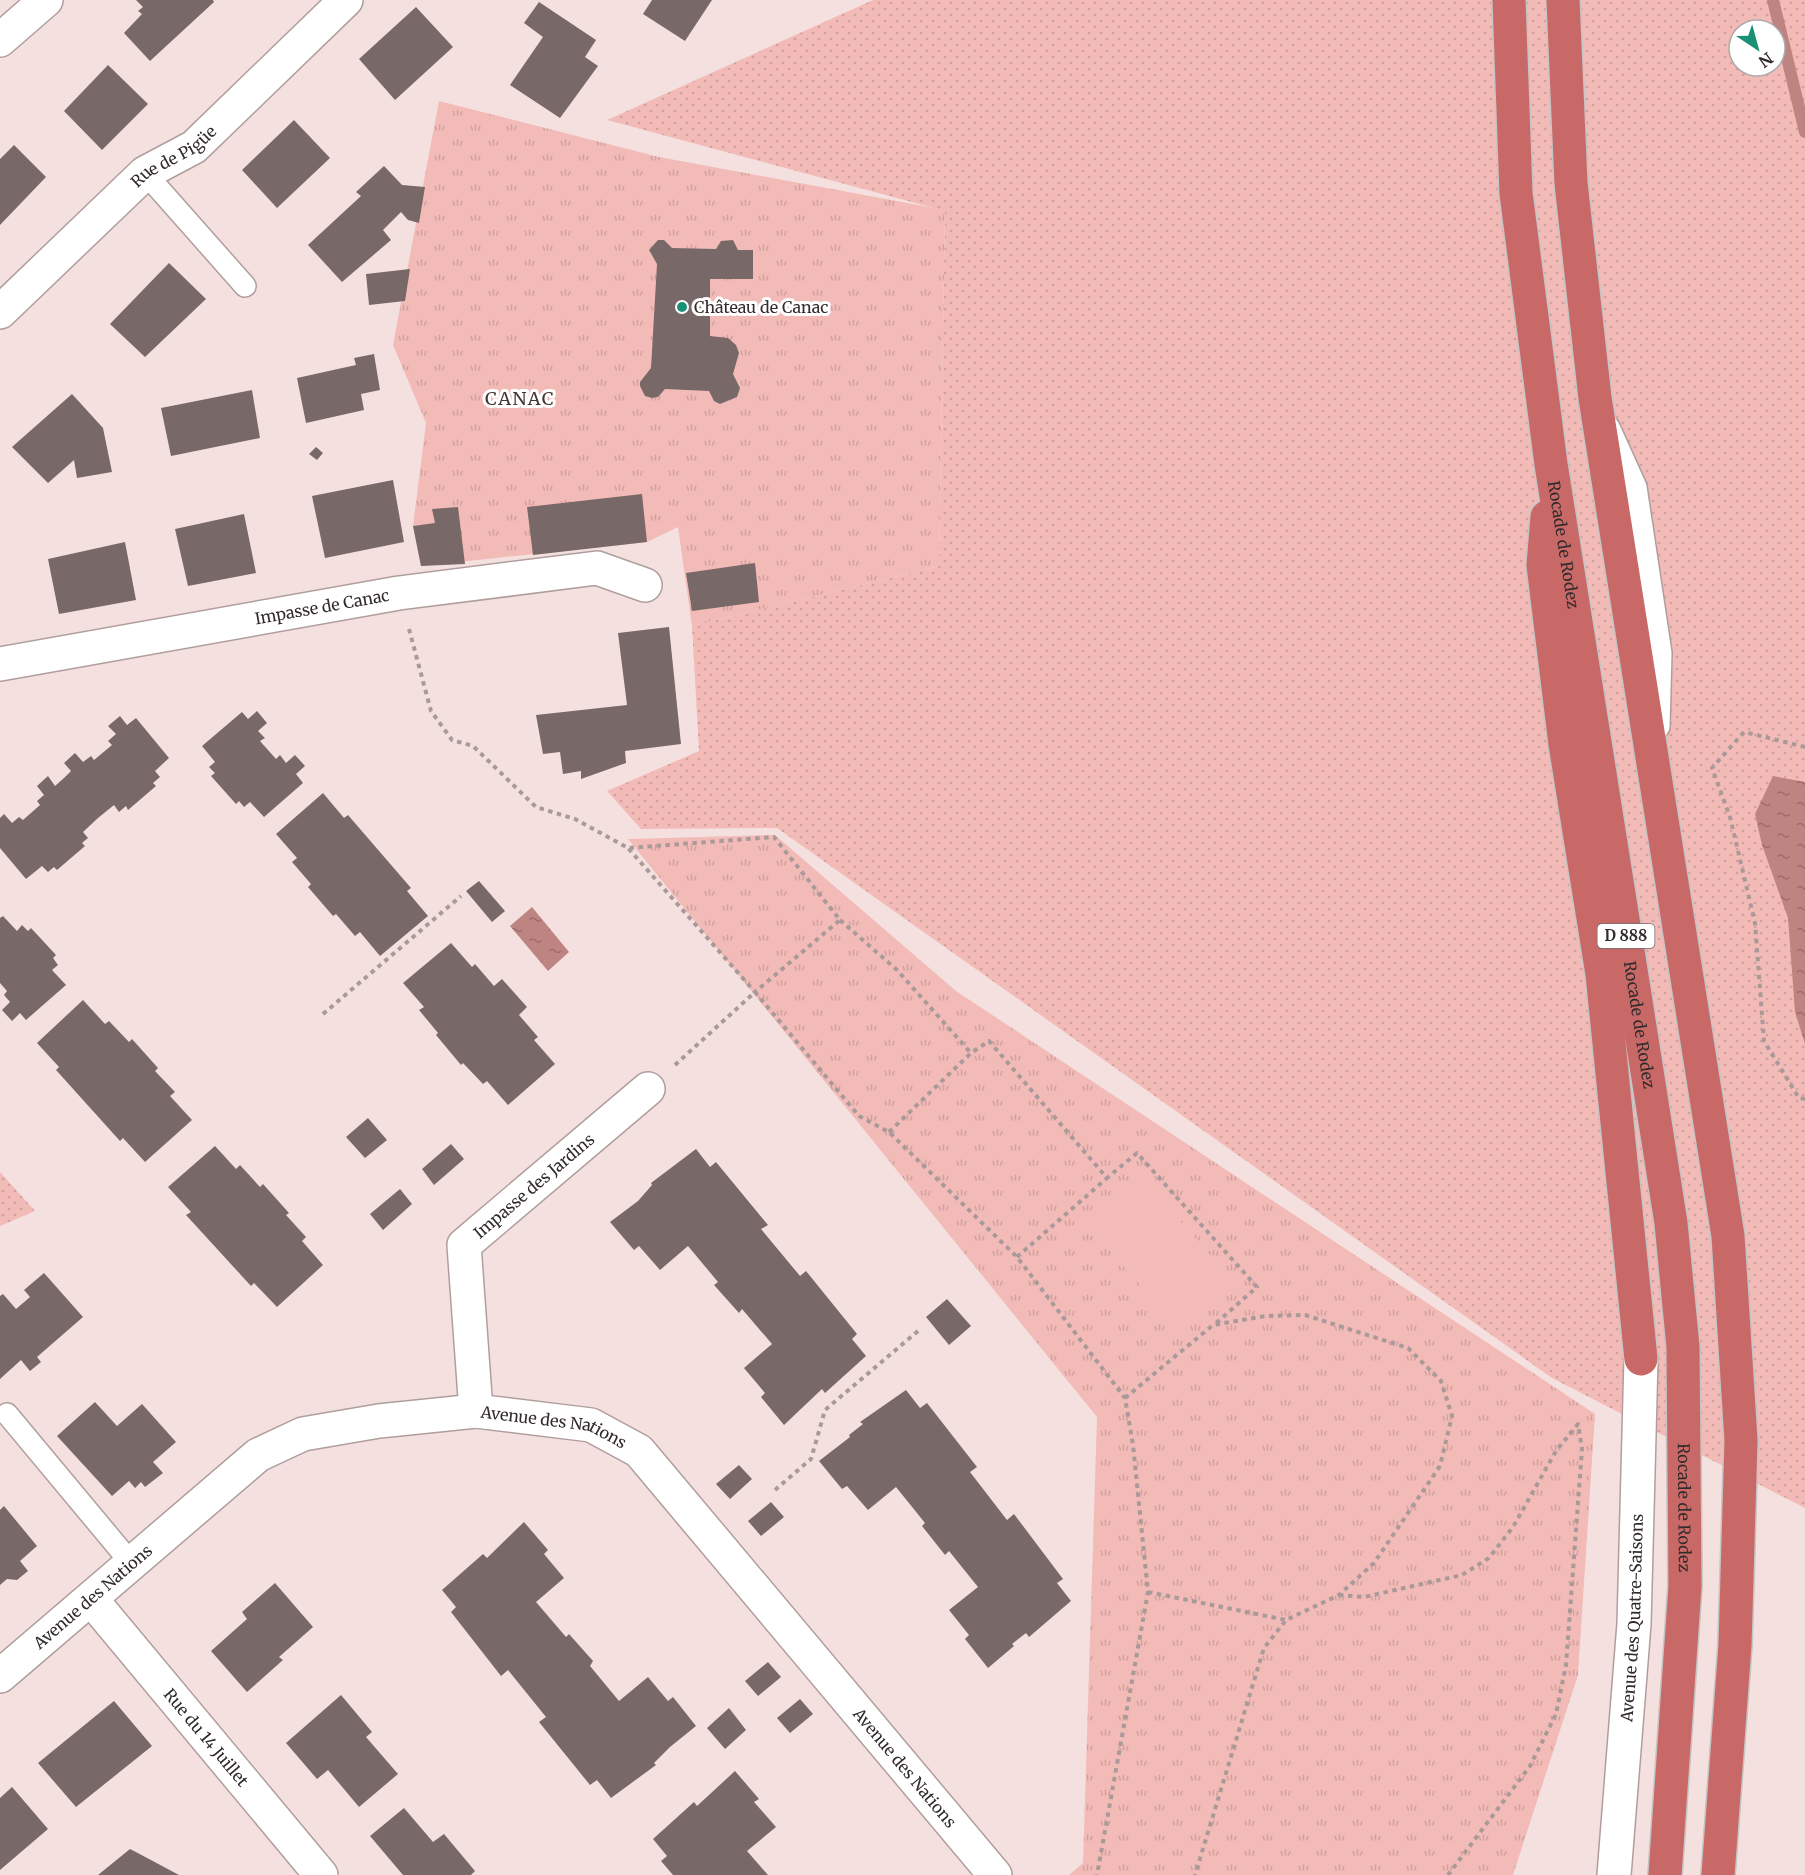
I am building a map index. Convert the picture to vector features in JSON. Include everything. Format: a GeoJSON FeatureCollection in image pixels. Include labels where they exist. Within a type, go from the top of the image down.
{"type":"FeatureCollection","features":[{"type":"Feature","properties":{"kind":"highway","name":"Rocade de Rodez"},"geometry":{"type":"LineString","coordinates":[[1509,0],[1516,193],[1551,464],[1671,1222],[1683,1347],[1686,1586],[1665,1875]]}},
{"type":"Feature","properties":{"kind":"highway","name":"D 888"},"geometry":{"type":"LineString","coordinates":[[1563,0],[1571,183],[1595,398],[1728,1236],[1741,1440],[1735,1645],[1718,1875]]}},
{"type":"Feature","properties":{"kind":"highway"},"geometry":{"type":"LineString","coordinates":[[1551,464],[1543,565],[1565,744],[1602,974],[1641,1359]]}},
{"type":"Feature","properties":{"kind":"street"},"geometry":{"type":"LineString","coordinates":[[0,40],[46,0]]}},
{"type":"Feature","properties":{"kind":"street","name":"Rue de Pigüe"},"geometry":{"type":"LineString","coordinates":[[0,312],[145,173],[194,147],[346,0]]}},
{"type":"Feature","properties":{"kind":"street","name":"Impasse de Canac"},"geometry":{"type":"LineString","coordinates":[[0,664],[399,593],[597,568],[645,585]]}},
{"type":"Feature","properties":{"kind":"street","name":"Impasse des Jardins"},"geometry":{"type":"LineString","coordinates":[[476,1411],[464,1245],[648,1089]]}},
{"type":"Feature","properties":{"kind":"street","name":"Avenue des Quatre-Saisons"},"geometry":{"type":"LineString","coordinates":[[1614,1875],[1634,1624],[1641,1359]]}},
{"type":"Feature","properties":{"kind":"street","name":"Avenue des Nations"},"geometry":{"type":"LineString","coordinates":[[0,1676],[258,1455],[303,1434],[379,1421],[476,1411],[591,1425],[639,1451],[995,1875]]}},
{"type":"Feature","properties":{"kind":"street","name":"Rue du 14 Juillet"},"geometry":{"type":"LineString","coordinates":[[91,1599],[321,1875]]}},
{"type":"Feature","properties":{"kind":"lane"},"geometry":{"type":"LineString","coordinates":[[145,173],[245,286]]}},
{"type":"Feature","properties":{"kind":"lane"},"geometry":{"type":"LineString","coordinates":[[8,1414],[132,1564]]}},
{"type":"Feature","properties":{"kind":"path"},"geometry":{"type":"LineString","coordinates":[[399,593],[431,711],[452,740],[473,746],[536,807],[575,819],[628,848],[755,992],[859,1116],[889,1132],[1017,1257],[1125,1398],[1133,1445],[1148,1592],[1097,1875]]}},
{"type":"Feature","properties":{"kind":"path"},"geometry":{"type":"LineString","coordinates":[[1805,747],[1744,732],[1712,768],[1730,817],[1755,923],[1764,1041],[1799,1098],[1805,1099]]}},
{"type":"Feature","properties":{"kind":"path"},"geometry":{"type":"LineString","coordinates":[[628,848],[774,837],[840,921],[897,970],[971,1053]]}},
{"type":"Feature","properties":{"kind":"path"},"geometry":{"type":"LineString","coordinates":[[323,1014],[461,896]]}},
{"type":"Feature","properties":{"kind":"path"},"geometry":{"type":"LineString","coordinates":[[648,1089],[755,992],[840,921]]}},
{"type":"Feature","properties":{"kind":"path"},"geometry":{"type":"LineString","coordinates":[[889,1132],[971,1053],[988,1041],[1107,1178]]}},
{"type":"Feature","properties":{"kind":"path"},"geometry":{"type":"LineString","coordinates":[[1017,1257],[1137,1153],[1257,1287],[1125,1398]]}},
{"type":"Feature","properties":{"kind":"path"},"geometry":{"type":"LineString","coordinates":[[1195,1875],[1264,1648],[1286,1620],[1339,1595],[1374,1563],[1440,1466],[1452,1416],[1441,1381],[1408,1348],[1305,1315],[1266,1316],[1213,1325]]}},
{"type":"Feature","properties":{"kind":"path"},"geometry":{"type":"LineString","coordinates":[[775,1490],[811,1459],[825,1410],[918,1331]]}},
{"type":"Feature","properties":{"kind":"path"},"geometry":{"type":"LineString","coordinates":[[1339,1595],[1364,1597],[1462,1575],[1489,1558],[1513,1527],[1556,1451],[1578,1424],[1582,1449],[1566,1665],[1556,1714],[1530,1766],[1448,1875]]}},
{"type":"Feature","properties":{"kind":"path"},"geometry":{"type":"LineString","coordinates":[[1148,1592],[1286,1620]]}},
{"type":"Feature","properties":{"kind":"green space"},"geometry":{"type":"Polygon","coordinates":[[[873,0],[1805,0],[1805,1508],[1552,1378],[777,828],[641,829],[607,791],[699,751],[692,626],[939,566],[945,211],[607,120],[873,0]]]}},
{"type":"Feature","properties":{"kind":"green space"},"geometry":{"type":"Polygon","coordinates":[[[439,101],[659,157],[945,210],[939,566],[692,626],[678,527],[647,542],[421,566],[413,526],[426,423],[393,345],[439,101]]]}},
{"type":"Feature","properties":{"kind":"green space"},"geometry":{"type":"Polygon","coordinates":[[[775,835],[956,991],[1595,1414],[1578,1675],[1513,1875],[1069,1875],[1083,1863],[1097,1417],[628,839],[775,835]]]}},
{"type":"Feature","properties":{"kind":"green space"},"geometry":{"type":"Polygon","coordinates":[[[0,1172],[35,1211],[0,1226],[0,1172]]]}},
{"type":"Feature","properties":{"kind":"green space"},"geometry":{"type":"Polygon","coordinates":[[[1137,1172],[1234,1282],[1179,1330],[1083,1220],[1137,1172]]]}},
{"type":"Feature","properties":{"kind":"water"},"geometry":{"type":"Polygon","coordinates":[[[1773,776],[1805,782],[1805,1044],[1795,1012],[1788,918],[1762,845],[1755,814],[1773,776]]]}},
{"type":"Feature","properties":{"kind":"water"},"geometry":{"type":"Polygon","coordinates":[[[532,907],[569,952],[548,971],[510,926],[532,907]]]}},
{"type":"Feature","properties":{"kind":"building"},"geometry":{"type":"Polygon","coordinates":[[[136,0],[213,0],[214,2],[150,61],[124,33],[142,14],[138,11],[143,7],[136,0]]]}},
{"type":"Feature","properties":{"kind":"building"},"geometry":{"type":"Polygon","coordinates":[[[652,0],[712,0],[685,41],[643,14],[652,0]]]}},
{"type":"Feature","properties":{"kind":"building"},"geometry":{"type":"Polygon","coordinates":[[[539,2],[596,40],[585,57],[598,66],[560,118],[510,85],[543,37],[524,23],[539,2]]]}},
{"type":"Feature","properties":{"kind":"building"},"geometry":{"type":"Polygon","coordinates":[[[416,7],[453,47],[395,100],[359,59],[416,7]]]}},
{"type":"Feature","properties":{"kind":"building"},"geometry":{"type":"Polygon","coordinates":[[[108,65],[148,104],[102,150],[64,111],[108,65]]]}},
{"type":"Feature","properties":{"kind":"building"},"geometry":{"type":"Polygon","coordinates":[[[294,120],[330,158],[277,208],[242,170],[294,120]]]}},
{"type":"Feature","properties":{"kind":"building"},"geometry":{"type":"Polygon","coordinates":[[[14,145],[46,177],[0,225],[0,159],[14,145]]]}},
{"type":"Feature","properties":{"kind":"building"},"geometry":{"type":"Polygon","coordinates":[[[384,166],[402,185],[425,187],[419,223],[408,220],[401,212],[383,230],[391,240],[342,282],[308,245],[361,196],[356,192],[384,166]]]}},
{"type":"Feature","properties":{"kind":"building","name":"Château de Canac"},"geometry":{"type":"Polygon","coordinates":[[[658,240],[664,240],[672,248],[716,249],[721,241],[733,240],[738,250],[753,250],[753,279],[710,279],[710,336],[728,338],[736,345],[739,353],[733,374],[740,388],[737,397],[720,404],[714,401],[709,391],[665,389],[658,397],[645,396],[640,382],[651,368],[657,264],[649,250],[658,240]]]}},
{"type":"Feature","properties":{"kind":"building"},"geometry":{"type":"Polygon","coordinates":[[[169,263],[206,299],[145,357],[110,324],[169,263]]]}},
{"type":"Feature","properties":{"kind":"building"},"geometry":{"type":"Polygon","coordinates":[[[410,269],[405,301],[369,305],[366,274],[410,269]]]}},
{"type":"Feature","properties":{"kind":"building"},"geometry":{"type":"Polygon","coordinates":[[[374,354],[380,390],[361,394],[364,410],[306,423],[297,378],[356,365],[354,358],[374,354]]]}},
{"type":"Feature","properties":{"kind":"building"},"geometry":{"type":"Polygon","coordinates":[[[252,390],[260,438],[171,456],[161,408],[252,390]]]}},
{"type":"Feature","properties":{"kind":"building"},"geometry":{"type":"Polygon","coordinates":[[[72,394],[103,428],[112,472],[77,478],[74,460],[48,483],[12,447],[72,394]]]}},
{"type":"Feature","properties":{"kind":"building"},"geometry":{"type":"Polygon","coordinates":[[[316,447],[323,453],[317,460],[309,454],[316,447]]]}},
{"type":"Feature","properties":{"kind":"building"},"geometry":{"type":"Polygon","coordinates":[[[393,480],[404,542],[325,558],[312,496],[393,480]]]}},
{"type":"Feature","properties":{"kind":"building"},"geometry":{"type":"Polygon","coordinates":[[[642,494],[647,542],[533,555],[527,507],[642,494]]]}},
{"type":"Feature","properties":{"kind":"building"},"geometry":{"type":"Polygon","coordinates":[[[458,507],[465,564],[421,566],[413,526],[435,523],[432,509],[458,507]]]}},
{"type":"Feature","properties":{"kind":"building"},"geometry":{"type":"Polygon","coordinates":[[[244,514],[256,573],[188,586],[175,529],[244,514]]]}},
{"type":"Feature","properties":{"kind":"building"},"geometry":{"type":"Polygon","coordinates":[[[125,542],[136,600],[59,614],[48,559],[125,542]]]}},
{"type":"Feature","properties":{"kind":"building"},"geometry":{"type":"Polygon","coordinates":[[[755,563],[759,602],[692,611],[686,573],[755,563]]]}},
{"type":"Feature","properties":{"kind":"building"},"geometry":{"type":"Polygon","coordinates":[[[669,627],[681,744],[625,751],[626,763],[581,779],[581,771],[563,774],[560,752],[543,754],[536,715],[627,705],[618,633],[669,627]]]}},
{"type":"Feature","properties":{"kind":"building"},"geometry":{"type":"Polygon","coordinates":[[[257,711],[267,723],[258,731],[265,738],[260,741],[276,759],[280,755],[286,763],[295,755],[305,766],[296,774],[303,783],[264,817],[250,802],[244,807],[239,801],[236,804],[211,776],[215,773],[209,767],[215,762],[202,746],[242,712],[248,719],[257,711]]]}},
{"type":"Feature","properties":{"kind":"building"},"geometry":{"type":"Polygon","coordinates":[[[120,716],[127,725],[136,718],[169,758],[155,771],[160,777],[153,783],[156,786],[128,810],[126,806],[119,812],[114,805],[98,818],[83,832],[88,838],[82,843],[85,846],[57,870],[54,867],[48,872],[42,866],[26,879],[0,848],[0,818],[4,814],[12,823],[19,817],[23,820],[40,805],[37,801],[44,795],[37,786],[48,776],[55,786],[71,771],[64,763],[75,753],[83,762],[91,756],[94,760],[112,745],[108,741],[116,734],[108,726],[120,716]]]}},
{"type":"Feature","properties":{"kind":"building"},"geometry":{"type":"Polygon","coordinates":[[[323,793],[344,818],[348,815],[411,888],[407,891],[428,916],[380,956],[360,932],[355,936],[336,914],[333,916],[308,887],[311,884],[292,862],[297,858],[276,834],[323,793]]]}},
{"type":"Feature","properties":{"kind":"building"},"geometry":{"type":"Polygon","coordinates":[[[479,881],[505,911],[492,922],[466,891],[479,881]]]}},
{"type":"Feature","properties":{"kind":"building"},"geometry":{"type":"Polygon","coordinates":[[[3,916],[17,931],[22,925],[28,931],[31,928],[56,955],[53,958],[58,965],[52,970],[66,985],[26,1020],[20,1013],[12,1021],[2,1010],[10,1002],[4,995],[7,991],[0,983],[0,918],[3,916]]]}},
{"type":"Feature","properties":{"kind":"building"},"geometry":{"type":"Polygon","coordinates":[[[451,943],[472,967],[475,964],[494,986],[502,979],[527,1007],[519,1015],[538,1037],[534,1040],[555,1064],[508,1105],[487,1081],[483,1084],[463,1063],[461,1065],[419,1010],[424,1007],[403,983],[451,943]]]}},
{"type":"Feature","properties":{"kind":"building"},"geometry":{"type":"Polygon","coordinates":[[[83,1000],[105,1024],[109,1021],[129,1042],[132,1039],[158,1068],[155,1071],[175,1092],[170,1096],[192,1120],[145,1162],[123,1138],[120,1141],[56,1070],[59,1067],[37,1043],[83,1000]]]}},
{"type":"Feature","properties":{"kind":"building"},"geometry":{"type":"Polygon","coordinates":[[[368,1118],[387,1140],[365,1158],[346,1137],[368,1118]]]}},
{"type":"Feature","properties":{"kind":"building"},"geometry":{"type":"Polygon","coordinates":[[[451,1144],[464,1159],[434,1185],[422,1169],[451,1144]]]}},
{"type":"Feature","properties":{"kind":"building"},"geometry":{"type":"Polygon","coordinates":[[[215,1146],[236,1169],[240,1165],[260,1187],[263,1184],[289,1213],[286,1215],[306,1237],[302,1241],[323,1265],[277,1307],[254,1283],[251,1286],[186,1215],[191,1212],[168,1187],[215,1146]]]}},
{"type":"Feature","properties":{"kind":"building"},"geometry":{"type":"Polygon","coordinates":[[[696,1149],[710,1167],[716,1162],[768,1225],[761,1229],[800,1276],[806,1271],[857,1334],[852,1339],[866,1356],[825,1393],[822,1389],[784,1425],[761,1397],[765,1393],[744,1368],[772,1344],[742,1309],[739,1313],[714,1285],[718,1282],[688,1246],[660,1270],[639,1246],[634,1250],[610,1222],[638,1201],[652,1185],[651,1183],[696,1149]]]}},
{"type":"Feature","properties":{"kind":"building"},"geometry":{"type":"Polygon","coordinates":[[[400,1189],[412,1204],[383,1230],[370,1214],[400,1189]]]}},
{"type":"Feature","properties":{"kind":"building"},"geometry":{"type":"Polygon","coordinates":[[[44,1273],[83,1317],[37,1357],[41,1362],[30,1371],[21,1360],[0,1379],[0,1296],[3,1294],[16,1309],[30,1297],[24,1290],[44,1273]]]}},
{"type":"Feature","properties":{"kind":"building"},"geometry":{"type":"Polygon","coordinates":[[[947,1299],[971,1326],[949,1345],[926,1317],[947,1299]]]}},
{"type":"Feature","properties":{"kind":"building"},"geometry":{"type":"Polygon","coordinates":[[[906,1390],[920,1408],[927,1403],[977,1467],[970,1472],[1007,1520],[1014,1514],[1063,1579],[1057,1583],[1071,1601],[1029,1637],[1026,1633],[1012,1644],[1014,1646],[988,1668],[965,1639],[969,1635],[949,1610],[978,1587],[949,1551],[945,1555],[922,1526],[925,1523],[896,1487],[868,1510],[847,1486],[842,1489],[819,1461],[850,1437],[849,1435],[863,1424],[860,1422],[906,1390]]]}},
{"type":"Feature","properties":{"kind":"building"},"geometry":{"type":"Polygon","coordinates":[[[95,1402],[117,1426],[142,1404],[176,1442],[153,1462],[163,1473],[145,1487],[141,1482],[135,1488],[129,1481],[112,1496],[57,1436],[95,1402]]]}},
{"type":"Feature","properties":{"kind":"building"},"geometry":{"type":"Polygon","coordinates":[[[739,1465],[752,1479],[730,1499],[716,1484],[739,1465]]]}},
{"type":"Feature","properties":{"kind":"building"},"geometry":{"type":"Polygon","coordinates":[[[771,1502],[784,1517],[761,1536],[748,1521],[771,1502]]]}},
{"type":"Feature","properties":{"kind":"building"},"geometry":{"type":"Polygon","coordinates":[[[4,1506],[37,1546],[20,1561],[28,1571],[17,1580],[7,1579],[0,1585],[0,1510],[4,1506]]]}},
{"type":"Feature","properties":{"kind":"building"},"geometry":{"type":"Polygon","coordinates":[[[524,1522],[548,1550],[544,1554],[564,1578],[536,1602],[566,1637],[569,1634],[593,1661],[590,1666],[619,1701],[648,1677],[668,1701],[673,1697],[696,1726],[670,1747],[654,1763],[656,1765],[611,1798],[597,1780],[590,1785],[539,1722],[546,1717],[508,1670],[501,1676],[451,1612],[456,1607],[442,1590],[483,1554],[487,1558],[524,1522]]]}},
{"type":"Feature","properties":{"kind":"building"},"geometry":{"type":"Polygon","coordinates":[[[275,1583],[313,1627],[279,1657],[283,1660],[247,1692],[211,1651],[247,1619],[242,1612],[275,1583]]]}},
{"type":"Feature","properties":{"kind":"building"},"geometry":{"type":"Polygon","coordinates":[[[768,1662],[781,1677],[758,1696],[745,1681],[768,1662]]]}},
{"type":"Feature","properties":{"kind":"building"},"geometry":{"type":"Polygon","coordinates":[[[341,1695],[372,1732],[366,1737],[398,1774],[359,1807],[328,1770],[317,1779],[286,1743],[341,1695]]]}},
{"type":"Feature","properties":{"kind":"building"},"geometry":{"type":"Polygon","coordinates":[[[800,1699],[813,1714],[790,1733],[777,1718],[800,1699]]]}},
{"type":"Feature","properties":{"kind":"building"},"geometry":{"type":"Polygon","coordinates":[[[114,1701],[152,1746],[76,1807],[38,1763],[114,1701]]]}},
{"type":"Feature","properties":{"kind":"building"},"geometry":{"type":"Polygon","coordinates":[[[729,1708],[746,1730],[725,1749],[707,1728],[729,1708]]]}},
{"type":"Feature","properties":{"kind":"building"},"geometry":{"type":"Polygon","coordinates":[[[735,1771],[759,1799],[754,1802],[776,1827],[747,1851],[768,1875],[673,1875],[661,1861],[667,1856],[653,1839],[694,1802],[697,1806],[735,1771]]]}},
{"type":"Feature","properties":{"kind":"building"},"geometry":{"type":"Polygon","coordinates":[[[12,1787],[48,1829],[0,1870],[0,1798],[12,1787]]]}},
{"type":"Feature","properties":{"kind":"building"},"geometry":{"type":"Polygon","coordinates":[[[404,1808],[433,1842],[444,1834],[475,1871],[471,1875],[403,1875],[370,1836],[404,1808]]]}},
{"type":"Feature","properties":{"kind":"building"},"geometry":{"type":"Polygon","coordinates":[[[130,1849],[134,1851],[179,1875],[98,1875],[130,1849]]]}},
{"type":"Feature","properties":{"kind":"waterway"},"geometry":{"type":"LineString","coordinates":[[1773,0],[1805,132]]}},
{"type":"Feature","properties":{"kind":"place","name":"Château de Canac"},"geometry":{"type":"Point","coordinates":[682,307]}},
{"type":"Feature","properties":{"kind":"district","name":"CANAC"},"geometry":{"type":"Point","coordinates":[520,399]}}]}
